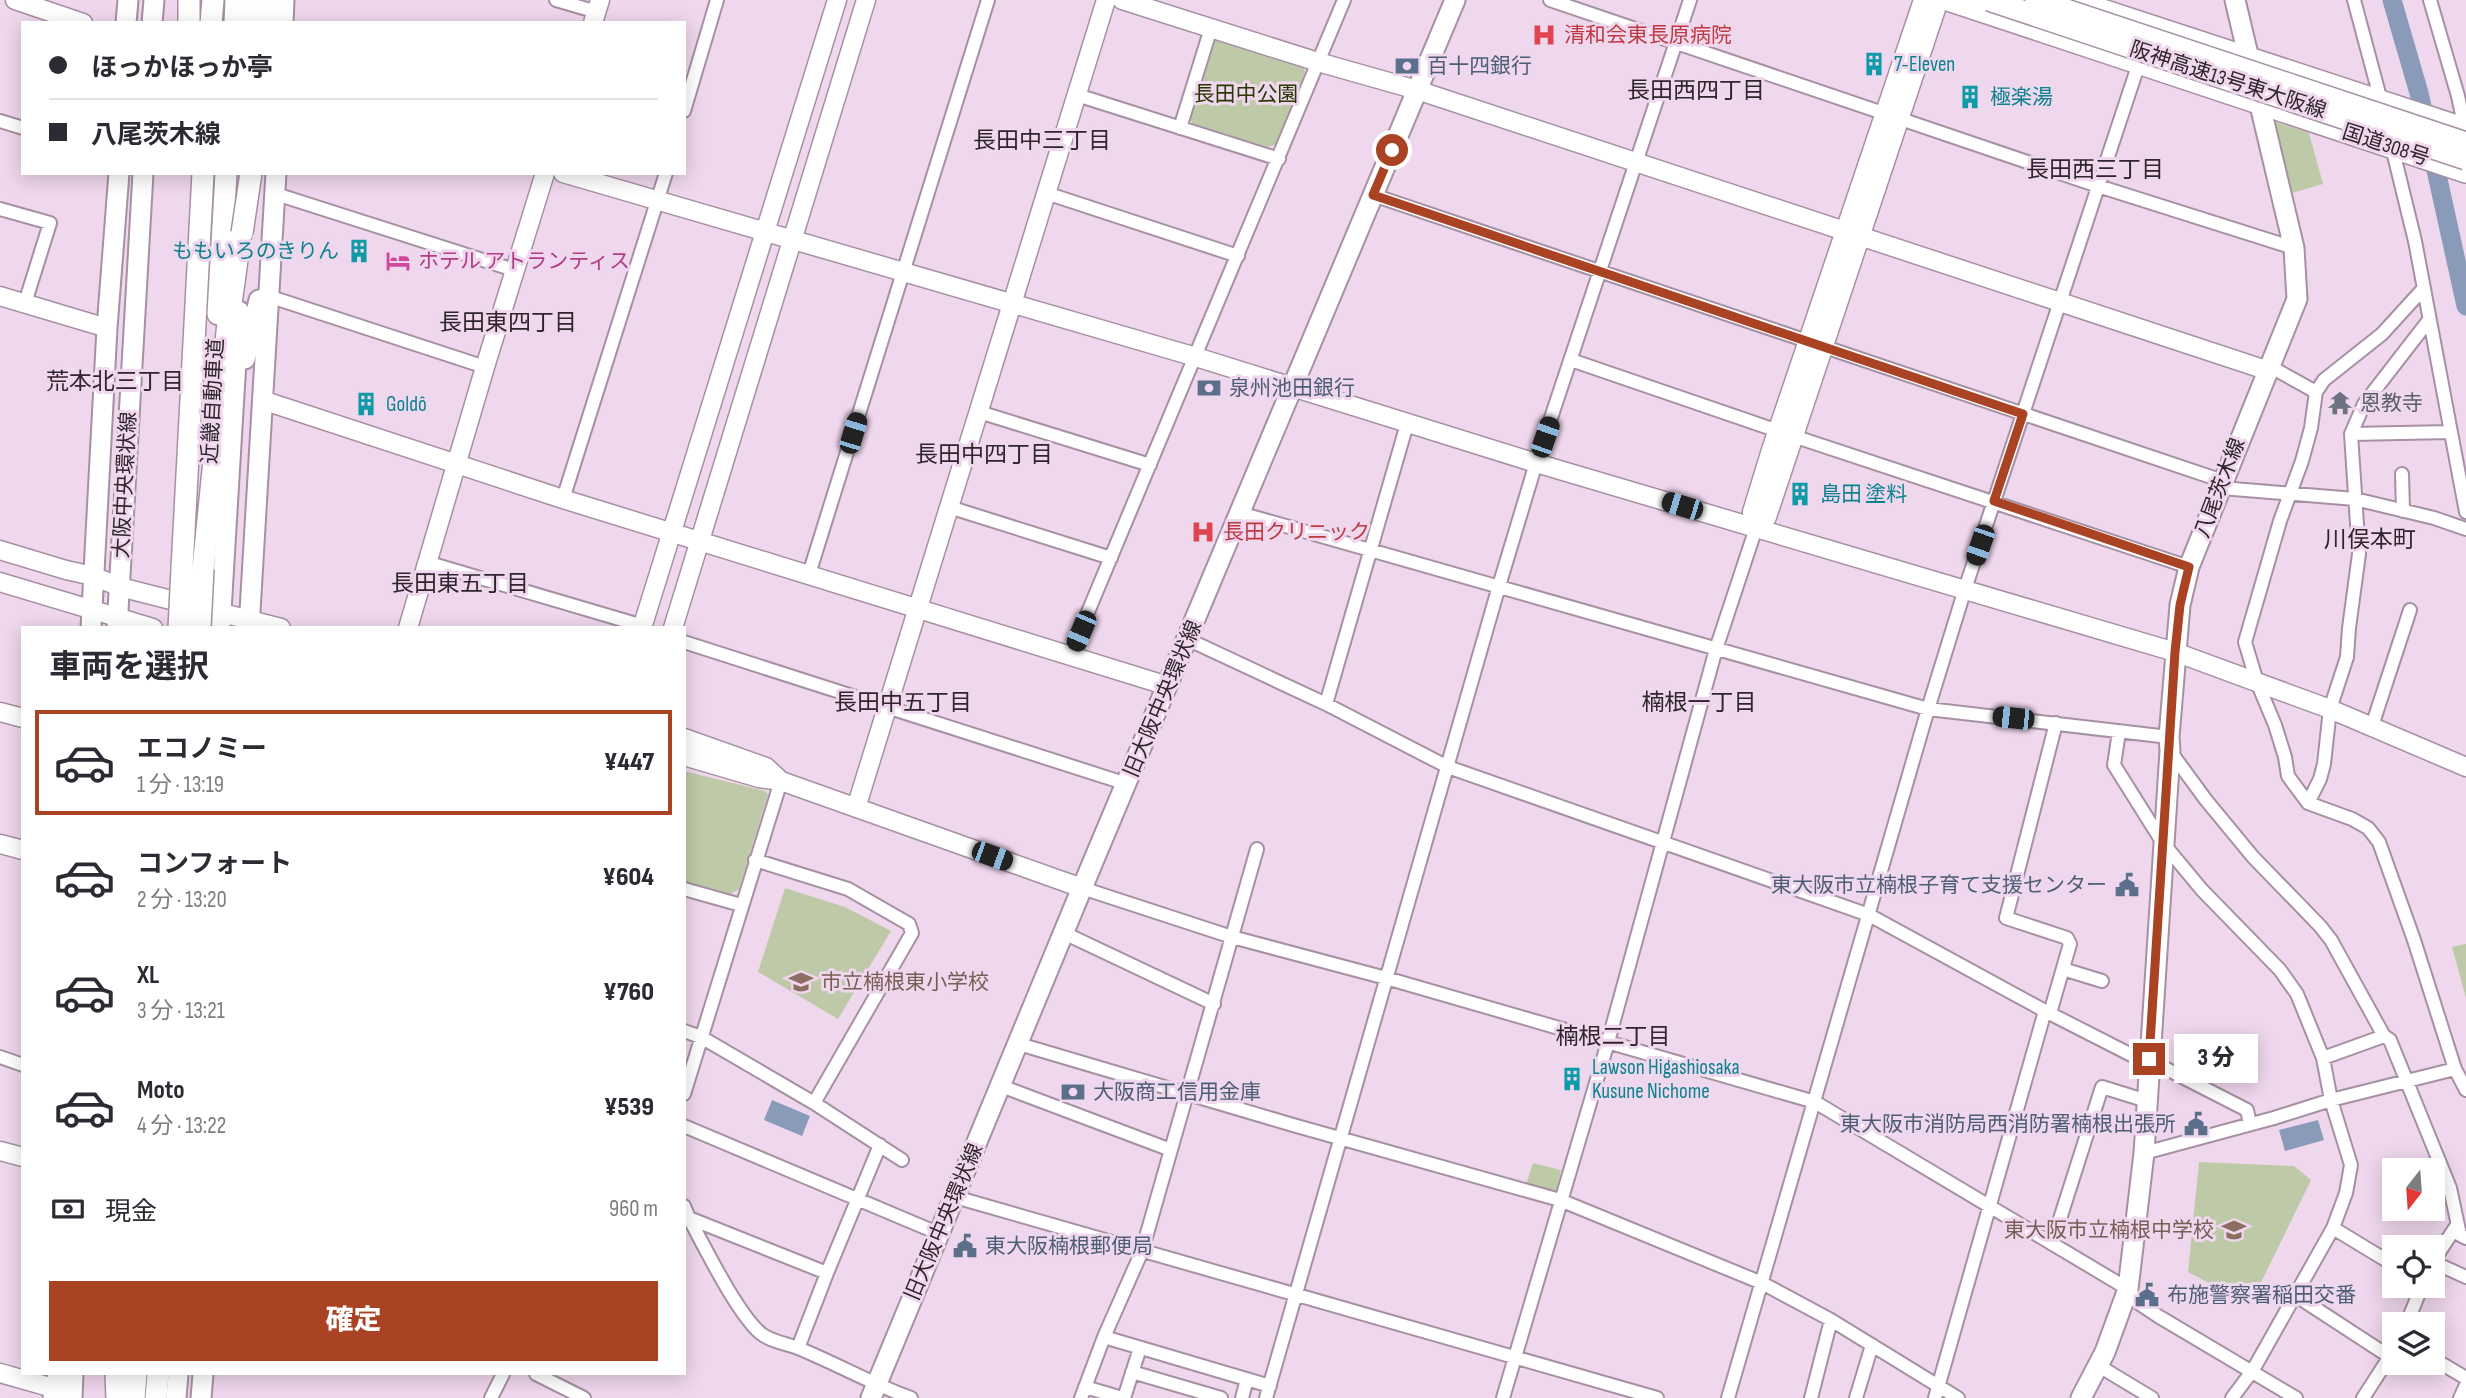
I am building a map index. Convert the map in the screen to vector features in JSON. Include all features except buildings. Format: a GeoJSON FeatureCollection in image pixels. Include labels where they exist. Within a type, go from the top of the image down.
{"type":"FeatureCollection","features":[{"type":"Feature","properties":{"kind":"highway"},"geometry":{"type":"LineString","coordinates":[[189,0],[189,21]]}},
{"type":"Feature","properties":{"kind":"highway"},"geometry":{"type":"LineString","coordinates":[[211,21],[213,0]]}},
{"type":"Feature","properties":{"kind":"highway"},"geometry":{"type":"LineString","coordinates":[[235,21],[236,0]]}},
{"type":"Feature","properties":{"kind":"highway"},"geometry":{"type":"LineString","coordinates":[[255,21],[256,0]]}},
{"type":"Feature","properties":{"kind":"highway"},"geometry":{"type":"LineString","coordinates":[[268,21],[269,0]]}},
{"type":"Feature","properties":{"kind":"highway","name":"国道308号"},"geometry":{"type":"LineString","coordinates":[[1948,0],[2466,172]]}},
{"type":"Feature","properties":{"kind":"highway","name":"阪神高速13号東大阪線"},"geometry":{"type":"LineString","coordinates":[[1989,0],[2466,159]]}},
{"type":"Feature","properties":{"kind":"highway","name":"阪神高速13号東大阪線"},"geometry":{"type":"LineString","coordinates":[[2036,0],[2463,132]]}},
{"type":"Feature","properties":{"kind":"highway","name":"国道308号"},"geometry":{"type":"LineString","coordinates":[[2072,0],[2386,103],[2463,132]]}},
{"type":"Feature","properties":{"kind":"highway"},"geometry":{"type":"LineString","coordinates":[[192,175],[195,309]]}},
{"type":"Feature","properties":{"kind":"highway","name":"近畿自動車道"},"geometry":{"type":"LineString","coordinates":[[178,626],[203,175]]}},
{"type":"Feature","properties":{"kind":"highway","name":"近畿自動車道"},"geometry":{"type":"LineString","coordinates":[[200,626],[226,175]]}},
{"type":"Feature","properties":{"kind":"highway"},"geometry":{"type":"LineString","coordinates":[[204,569],[227,332],[248,175]]}},
{"type":"Feature","properties":{"kind":"highway"},"geometry":{"type":"LineString","coordinates":[[116,1375],[117,1398]]}},
{"type":"Feature","properties":{"kind":"highway"},"geometry":{"type":"LineString","coordinates":[[134,1398],[136,1375]]}},
{"type":"Feature","properties":{"kind":"highway"},"geometry":{"type":"LineString","coordinates":[[156,1398],[158,1375]]}},
{"type":"Feature","properties":{"kind":"main road"},"geometry":{"type":"LineString","coordinates":[[126,21],[128,0]]}},
{"type":"Feature","properties":{"kind":"main road"},"geometry":{"type":"LineString","coordinates":[[152,21],[154,0]]}},
{"type":"Feature","properties":{"kind":"main road"},"geometry":{"type":"LineString","coordinates":[[283,21],[284,0]]}},
{"type":"Feature","properties":{"kind":"main road","name":"旧大阪中央環状線"},"geometry":{"type":"LineString","coordinates":[[874,1392],[1082,888],[1455,0]]}},
{"type":"Feature","properties":{"kind":"main road","name":"八尾茨木線"},"geometry":{"type":"LineString","coordinates":[[2081,1398],[2099,1366],[2129,1289],[2144,1153],[2180,605],[2189,567],[2297,299],[2294,248],[2235,0]]}},
{"type":"Feature","properties":{"kind":"main road"},"geometry":{"type":"LineString","coordinates":[[91,626],[118,175]]}},
{"type":"Feature","properties":{"kind":"main road","name":"大阪中央環状線"},"geometry":{"type":"LineString","coordinates":[[118,624],[143,175]]}},
{"type":"Feature","properties":{"kind":"main road"},"geometry":{"type":"LineString","coordinates":[[221,621],[248,175]]}},
{"type":"Feature","properties":{"kind":"main road"},"geometry":{"type":"LineString","coordinates":[[249,624],[276,175]]}},
{"type":"Feature","properties":{"kind":"main road"},"geometry":{"type":"LineString","coordinates":[[233,410],[270,255]]}},
{"type":"Feature","properties":{"kind":"main road"},"geometry":{"type":"LineString","coordinates":[[100,459],[111,438],[132,371]]}},
{"type":"Feature","properties":{"kind":"main road"},"geometry":{"type":"LineString","coordinates":[[72,1398],[73,1375]]}},
{"type":"Feature","properties":{"kind":"main road"},"geometry":{"type":"LineString","coordinates":[[176,1398],[178,1375]]}},
{"type":"Feature","properties":{"kind":"main road"},"geometry":{"type":"LineString","coordinates":[[201,1398],[203,1375]]}},
{"type":"Feature","properties":{"kind":"street"},"geometry":{"type":"LineString","coordinates":[[15,0],[77,21]]}},
{"type":"Feature","properties":{"kind":"street"},"geometry":{"type":"LineString","coordinates":[[556,0],[597,12]]}},
{"type":"Feature","properties":{"kind":"street"},"geometry":{"type":"LineString","coordinates":[[686,104],[717,0]]}},
{"type":"Feature","properties":{"kind":"street"},"geometry":{"type":"LineString","coordinates":[[642,626],[837,0]]}},
{"type":"Feature","properties":{"kind":"street"},"geometry":{"type":"LineString","coordinates":[[674,626],[866,0]]}},
{"type":"Feature","properties":{"kind":"street"},"geometry":{"type":"LineString","coordinates":[[809,574],[988,0]]}},
{"type":"Feature","properties":{"kind":"street"},"geometry":{"type":"LineString","coordinates":[[856,808],[1106,0]]}},
{"type":"Feature","properties":{"kind":"street"},"geometry":{"type":"LineString","coordinates":[[1122,0],[1318,62],[1417,90],[2270,370],[2316,392]]}},
{"type":"Feature","properties":{"kind":"street"},"geometry":{"type":"LineString","coordinates":[[1070,655],[1344,0]]}},
{"type":"Feature","properties":{"kind":"street"},"geometry":{"type":"LineString","coordinates":[[1550,0],[2098,186],[2294,248]]}},
{"type":"Feature","properties":{"kind":"street"},"geometry":{"type":"LineString","coordinates":[[1104,1337],[1247,1379],[1268,1392],[1536,463],[1690,0]]}},
{"type":"Feature","properties":{"kind":"street"},"geometry":{"type":"LineString","coordinates":[[1892,116],[1923,0]]}},
{"type":"Feature","properties":{"kind":"street"},"geometry":{"type":"LineString","coordinates":[[1503,1398],[1608,1042],[1716,649],[1756,528],[1767,517],[1786,433],[1892,116],[1939,0]]}},
{"type":"Feature","properties":{"kind":"street"},"geometry":{"type":"LineString","coordinates":[[2354,0],[2386,103]]}},
{"type":"Feature","properties":{"kind":"street"},"geometry":{"type":"LineString","coordinates":[[2430,0],[2462,95],[2463,132]]}},
{"type":"Feature","properties":{"kind":"street"},"geometry":{"type":"LineString","coordinates":[[1180,128],[1211,28]]}},
{"type":"Feature","properties":{"kind":"street"},"geometry":{"type":"LineString","coordinates":[[1728,1398],[1928,709],[2139,63]]}},
{"type":"Feature","properties":{"kind":"street"},"geometry":{"type":"LineString","coordinates":[[1077,95],[1279,159]]}},
{"type":"Feature","properties":{"kind":"street"},"geometry":{"type":"LineString","coordinates":[[0,121],[21,127]]}},
{"type":"Feature","properties":{"kind":"street"},"geometry":{"type":"LineString","coordinates":[[2397,149],[2466,512]]}},
{"type":"Feature","properties":{"kind":"street"},"geometry":{"type":"LineString","coordinates":[[409,626],[544,175]]}},
{"type":"Feature","properties":{"kind":"street"},"geometry":{"type":"LineString","coordinates":[[570,175],[1196,357],[1536,463],[2175,652],[2330,709],[2466,767]]}},
{"type":"Feature","properties":{"kind":"street"},"geometry":{"type":"LineString","coordinates":[[563,499],[665,175]]}},
{"type":"Feature","properties":{"kind":"street"},"geometry":{"type":"LineString","coordinates":[[1046,193],[1238,256]]}},
{"type":"Feature","properties":{"kind":"street"},"geometry":{"type":"LineString","coordinates":[[275,194],[514,270]]}},
{"type":"Feature","properties":{"kind":"street"},"geometry":{"type":"LineString","coordinates":[[1373,195],[2023,414],[2222,484],[2290,494],[2355,499],[2466,529]]}},
{"type":"Feature","properties":{"kind":"street"},"geometry":{"type":"LineString","coordinates":[[0,209],[50,223],[25,303]]}},
{"type":"Feature","properties":{"kind":"street"},"geometry":{"type":"LineString","coordinates":[[2424,288],[2382,334],[2324,380],[2316,392],[2308,439],[2280,521],[2245,642],[2285,757],[2288,776],[2308,803],[2352,819],[2368,828],[2379,842],[2455,1069],[2466,1090]]}},
{"type":"Feature","properties":{"kind":"street"},"geometry":{"type":"LineString","coordinates":[[0,296],[107,328]]}},
{"type":"Feature","properties":{"kind":"street"},"geometry":{"type":"LineString","coordinates":[[268,296],[485,366]]}},
{"type":"Feature","properties":{"kind":"street"},"geometry":{"type":"LineString","coordinates":[[2308,803],[2320,779],[2330,709],[2347,657],[2348,628],[2359,555],[2351,434],[2364,404],[2430,320]]}},
{"type":"Feature","properties":{"kind":"street"},"geometry":{"type":"LineString","coordinates":[[1571,360],[2189,567]]}},
{"type":"Feature","properties":{"kind":"street"},"geometry":{"type":"LineString","coordinates":[[262,400],[563,499],[1168,686]]}},
{"type":"Feature","properties":{"kind":"street"},"geometry":{"type":"LineString","coordinates":[[979,412],[1150,465]]}},
{"type":"Feature","properties":{"kind":"street"},"geometry":{"type":"LineString","coordinates":[[1326,704],[1407,424]]}},
{"type":"Feature","properties":{"kind":"street"},"geometry":{"type":"LineString","coordinates":[[2351,434],[2450,432]]}},
{"type":"Feature","properties":{"kind":"street"},"geometry":{"type":"LineString","coordinates":[[2402,474],[2403,511]]}},
{"type":"Feature","properties":{"kind":"street"},"geometry":{"type":"LineString","coordinates":[[949,507],[1111,558]]}},
{"type":"Feature","properties":{"kind":"street"},"geometry":{"type":"LineString","coordinates":[[1240,513],[1928,709],[2119,732],[2169,744],[2206,800],[2253,857],[2331,940],[2384,1036],[2390,1040],[2409,1081],[2450,1188],[2460,1235],[2466,1238]]}},
{"type":"Feature","properties":{"kind":"street"},"geometry":{"type":"LineString","coordinates":[[0,550],[93,576],[221,621],[249,624]]}},
{"type":"Feature","properties":{"kind":"street"},"geometry":{"type":"LineString","coordinates":[[426,562],[639,626]]}},
{"type":"Feature","properties":{"kind":"street"},"geometry":{"type":"LineString","coordinates":[[0,582],[91,608],[118,624],[136,626]]}},
{"type":"Feature","properties":{"kind":"street"},"geometry":{"type":"LineString","coordinates":[[2372,726],[2410,610]]}},
{"type":"Feature","properties":{"kind":"street"},"geometry":{"type":"LineString","coordinates":[[1188,639],[1326,704],[1448,766],[1869,915],[2047,1012],[2247,1110],[2250,1124]]}},
{"type":"Feature","properties":{"kind":"street"},"geometry":{"type":"LineString","coordinates":[[686,643],[1127,784]]}},
{"type":"Feature","properties":{"kind":"street"},"geometry":{"type":"LineString","coordinates":[[0,712],[21,717]]}},
{"type":"Feature","properties":{"kind":"street"},"geometry":{"type":"LineString","coordinates":[[1936,1392],[2047,1012],[2070,944],[2067,938],[2006,918],[2056,723]]}},
{"type":"Feature","properties":{"kind":"street"},"geometry":{"type":"LineString","coordinates":[[2119,732],[2114,765],[2163,843],[2202,890],[2280,970],[2302,1003],[2323,1058],[2351,1165],[2346,1193],[2333,1228],[2253,1370],[2232,1398]]}},
{"type":"Feature","properties":{"kind":"street"},"geometry":{"type":"LineString","coordinates":[[686,739],[766,767],[781,781]]}},
{"type":"Feature","properties":{"kind":"street"},"geometry":{"type":"LineString","coordinates":[[686,757],[759,778],[781,781],[1082,888],[1232,937],[1386,978],[1815,1102],[2129,1289],[2137,1302],[2158,1316],[2253,1370],[2296,1398]]}},
{"type":"Feature","properties":{"kind":"street"},"geometry":{"type":"LineString","coordinates":[[686,1087],[781,781]]}},
{"type":"Feature","properties":{"kind":"street"},"geometry":{"type":"LineString","coordinates":[[0,844],[21,849]]}},
{"type":"Feature","properties":{"kind":"street"},"geometry":{"type":"LineString","coordinates":[[1140,1348],[1123,1398],[1083,1392],[1142,1251],[1257,849]]}},
{"type":"Feature","properties":{"kind":"street"},"geometry":{"type":"LineString","coordinates":[[755,860],[848,889],[909,924],[912,933],[814,1103]]}},
{"type":"Feature","properties":{"kind":"street"},"geometry":{"type":"LineString","coordinates":[[686,890],[741,905]]}},
{"type":"Feature","properties":{"kind":"street"},"geometry":{"type":"LineString","coordinates":[[1065,933],[1214,1004]]}},
{"type":"Feature","properties":{"kind":"street"},"geometry":{"type":"LineString","coordinates":[[2063,969],[2102,981]]}},
{"type":"Feature","properties":{"kind":"street"},"geometry":{"type":"LineString","coordinates":[[686,1032],[701,1037],[814,1103],[902,1160]]}},
{"type":"Feature","properties":{"kind":"street"},"geometry":{"type":"LineString","coordinates":[[2323,1058],[2384,1036]]}},
{"type":"Feature","properties":{"kind":"street"},"geometry":{"type":"LineString","coordinates":[[1018,1044],[1560,1200],[1762,1283],[1871,1345],[1936,1392],[1958,1398]]}},
{"type":"Feature","properties":{"kind":"street"},"geometry":{"type":"LineString","coordinates":[[0,1057],[21,1064]]}},
{"type":"Feature","properties":{"kind":"street"},"geometry":{"type":"LineString","coordinates":[[2144,1153],[2332,1100],[2455,1069]]}},
{"type":"Feature","properties":{"kind":"street"},"geometry":{"type":"LineString","coordinates":[[1001,1086],[1171,1150]]}},
{"type":"Feature","properties":{"kind":"street"},"geometry":{"type":"LineString","coordinates":[[2052,1244],[2102,1087],[2147,1101]]}},
{"type":"Feature","properties":{"kind":"street"},"geometry":{"type":"LineString","coordinates":[[686,1127],[940,1234]]}},
{"type":"Feature","properties":{"kind":"street"},"geometry":{"type":"LineString","coordinates":[[798,1348],[880,1145]]}},
{"type":"Feature","properties":{"kind":"street"},"geometry":{"type":"LineString","coordinates":[[0,1151],[21,1156]]}},
{"type":"Feature","properties":{"kind":"street"},"geometry":{"type":"LineString","coordinates":[[955,1197],[1657,1398]]}},
{"type":"Feature","properties":{"kind":"street"},"geometry":{"type":"LineString","coordinates":[[686,1216],[827,1273]]}},
{"type":"Feature","properties":{"kind":"street"},"geometry":{"type":"LineString","coordinates":[[686,1216],[745,1315],[764,1336],[798,1348],[859,1376],[874,1392],[911,1398]]}},
{"type":"Feature","properties":{"kind":"street"},"geometry":{"type":"LineString","coordinates":[[2445,1244],[2457,1225]]}},
{"type":"Feature","properties":{"kind":"street"},"geometry":{"type":"LineString","coordinates":[[2333,1228],[2382,1258]]}},
{"type":"Feature","properties":{"kind":"street"},"geometry":{"type":"LineString","coordinates":[[2445,1268],[2466,1277]]}},
{"type":"Feature","properties":{"kind":"street"},"geometry":{"type":"LineString","coordinates":[[2295,1296],[2382,1347]]}},
{"type":"Feature","properties":{"kind":"street"},"geometry":{"type":"LineString","coordinates":[[1811,1398],[1831,1320]]}},
{"type":"Feature","properties":{"kind":"street"},"geometry":{"type":"LineString","coordinates":[[1856,1398],[1871,1345]]}},
{"type":"Feature","properties":{"kind":"street"},"geometry":{"type":"LineString","coordinates":[[2099,1366],[2132,1393],[2152,1398]]}},
{"type":"Feature","properties":{"kind":"street"},"geometry":{"type":"LineString","coordinates":[[2445,1366],[2466,1378]]}},
{"type":"Feature","properties":{"kind":"street"},"geometry":{"type":"LineString","coordinates":[[2363,1398],[2382,1369]]}},
{"type":"Feature","properties":{"kind":"street"},"geometry":{"type":"LineString","coordinates":[[0,1373],[50,1386]]}},
{"type":"Feature","properties":{"kind":"street"},"geometry":{"type":"LineString","coordinates":[[1132,1373],[1221,1398]]}},
{"type":"Feature","properties":{"kind":"street"},"geometry":{"type":"LineString","coordinates":[[491,1398],[502,1375]]}},
{"type":"Feature","properties":{"kind":"street"},"geometry":{"type":"LineString","coordinates":[[538,1375],[584,1398]]}},
{"type":"Feature","properties":{"kind":"street"},"geometry":{"type":"LineString","coordinates":[[1242,1398],[1247,1379]]}},
{"type":"Feature","properties":{"kind":"street"},"geometry":{"type":"LineString","coordinates":[[2460,1398],[2466,1385]]}},
{"type":"Feature","properties":{"kind":"green space","name":"長田中公園"},"geometry":{"type":"Polygon","coordinates":[[[1219,38],[1302,65],[1305,72],[1276,144],[1267,148],[1194,126],[1189,117],[1211,43],[1219,38]]]}},
{"type":"Feature","properties":{"kind":"green space"},"geometry":{"type":"Polygon","coordinates":[[[2268,119],[2309,133],[2323,184],[2285,195],[2268,119]]]}},
{"type":"Feature","properties":{"kind":"green space"},"geometry":{"type":"Polygon","coordinates":[[[686,771],[768,794],[739,889],[730,894],[686,882],[686,771]]]}},
{"type":"Feature","properties":{"kind":"green space"},"geometry":{"type":"Polygon","coordinates":[[[785,888],[845,907],[891,931],[838,1019],[758,972],[785,888]]]}},
{"type":"Feature","properties":{"kind":"green space"},"geometry":{"type":"Polygon","coordinates":[[[2466,944],[2466,998],[2452,947],[2466,944]]]}},
{"type":"Feature","properties":{"kind":"green space"},"geometry":{"type":"Polygon","coordinates":[[[2199,1162],[2294,1166],[2311,1180],[2250,1305],[2188,1272],[2199,1162]]]}},
{"type":"Feature","properties":{"kind":"green space"},"geometry":{"type":"Polygon","coordinates":[[[1533,1163],[1561,1170],[1556,1193],[1526,1185],[1533,1163]]]}},
{"type":"Feature","properties":{"kind":"water"},"geometry":{"type":"Polygon","coordinates":[[[772,1100],[810,1116],[802,1136],[764,1120],[772,1100]]]}},
{"type":"Feature","properties":{"kind":"water"},"geometry":{"type":"Polygon","coordinates":[[[2318,1120],[2324,1140],[2285,1151],[2279,1130],[2318,1120]]]}},
{"type":"Feature","properties":{"kind":"waterway"},"geometry":{"type":"LineString","coordinates":[[2392,0],[2419,93],[2466,306]]}},
{"type":"Feature","properties":{"kind":"place","name":"清和会東長原病院"},"geometry":{"type":"Point","coordinates":[1544,35]}},
{"type":"Feature","properties":{"kind":"place","name":"7-Eleven"},"geometry":{"type":"Point","coordinates":[1874,64]}},
{"type":"Feature","properties":{"kind":"place","name":"百十四銀行"},"geometry":{"type":"Point","coordinates":[1407,66]}},
{"type":"Feature","properties":{"kind":"place","name":"極楽湯"},"geometry":{"type":"Point","coordinates":[1970,97]}},
{"type":"Feature","properties":{"kind":"place","name":"ももいろのきりん"},"geometry":{"type":"Point","coordinates":[359,251]}},
{"type":"Feature","properties":{"kind":"place","name":"ホテル アトランティス"},"geometry":{"type":"Point","coordinates":[398,261]}},
{"type":"Feature","properties":{"kind":"place","name":"泉州池田銀行"},"geometry":{"type":"Point","coordinates":[1209,388]}},
{"type":"Feature","properties":{"kind":"place","name":"恩教寺"},"geometry":{"type":"Point","coordinates":[2340,403]}},
{"type":"Feature","properties":{"kind":"place","name":"Goldô"},"geometry":{"type":"Point","coordinates":[366,404]}},
{"type":"Feature","properties":{"kind":"place","name":"島田 塗料"},"geometry":{"type":"Point","coordinates":[1800,494]}},
{"type":"Feature","properties":{"kind":"place","name":"長田クリニック"},"geometry":{"type":"Point","coordinates":[1203,532]}},
{"type":"Feature","properties":{"kind":"place","name":"東大阪市立楠根子育て支援センター"},"geometry":{"type":"Point","coordinates":[2127,885]}},
{"type":"Feature","properties":{"kind":"place","name":"市立楠根東小学校"},"geometry":{"type":"Point","coordinates":[801,982]}},
{"type":"Feature","properties":{"kind":"place","name":"Lawson Higashiosaka Kusune Nichome"},"geometry":{"type":"Point","coordinates":[1572,1079]}},
{"type":"Feature","properties":{"kind":"place","name":"大阪商工信用金庫"},"geometry":{"type":"Point","coordinates":[1073,1092]}},
{"type":"Feature","properties":{"kind":"place","name":"東大阪市消防局西消防署楠根出張所"},"geometry":{"type":"Point","coordinates":[2196,1124]}},
{"type":"Feature","properties":{"kind":"place","name":"東大阪市立楠根中学校"},"geometry":{"type":"Point","coordinates":[2234,1230]}},
{"type":"Feature","properties":{"kind":"place","name":"東大阪楠根郵便局"},"geometry":{"type":"Point","coordinates":[965,1246]}},
{"type":"Feature","properties":{"kind":"place","name":"布施警察署稲田交番"},"geometry":{"type":"Point","coordinates":[2147,1295]}},
{"type":"Feature","properties":{"kind":"district","name":"長田西四丁目"},"geometry":{"type":"Point","coordinates":[1696,91]}},
{"type":"Feature","properties":{"kind":"district","name":"長田中三丁目"},"geometry":{"type":"Point","coordinates":[1042,141]}},
{"type":"Feature","properties":{"kind":"district","name":"長田西三丁目"},"geometry":{"type":"Point","coordinates":[2095,170]}},
{"type":"Feature","properties":{"kind":"district","name":"長田東四丁目"},"geometry":{"type":"Point","coordinates":[508,323]}},
{"type":"Feature","properties":{"kind":"district","name":"荒本北三丁目"},"geometry":{"type":"Point","coordinates":[115,382]}},
{"type":"Feature","properties":{"kind":"district","name":"長田中四丁目"},"geometry":{"type":"Point","coordinates":[984,455]}},
{"type":"Feature","properties":{"kind":"district","name":"川俣本町"},"geometry":{"type":"Point","coordinates":[2370,540]}},
{"type":"Feature","properties":{"kind":"district","name":"長田東五丁目"},"geometry":{"type":"Point","coordinates":[460,584]}},
{"type":"Feature","properties":{"kind":"district","name":"長田中五丁目"},"geometry":{"type":"Point","coordinates":[903,703]}},
{"type":"Feature","properties":{"kind":"district","name":"楠根一丁目"},"geometry":{"type":"Point","coordinates":[1699,703]}},
{"type":"Feature","properties":{"kind":"district","name":"楠根二丁目"},"geometry":{"type":"Point","coordinates":[1613,1037]}},
{"type":"Feature","properties":{"kind":"route"},"geometry":{"type":"LineString","coordinates":[[1392,150],[1373,195],[2023,414],[1994,501],[2189,567],[2180,605],[2175,652],[2149,1059]]}}]}
